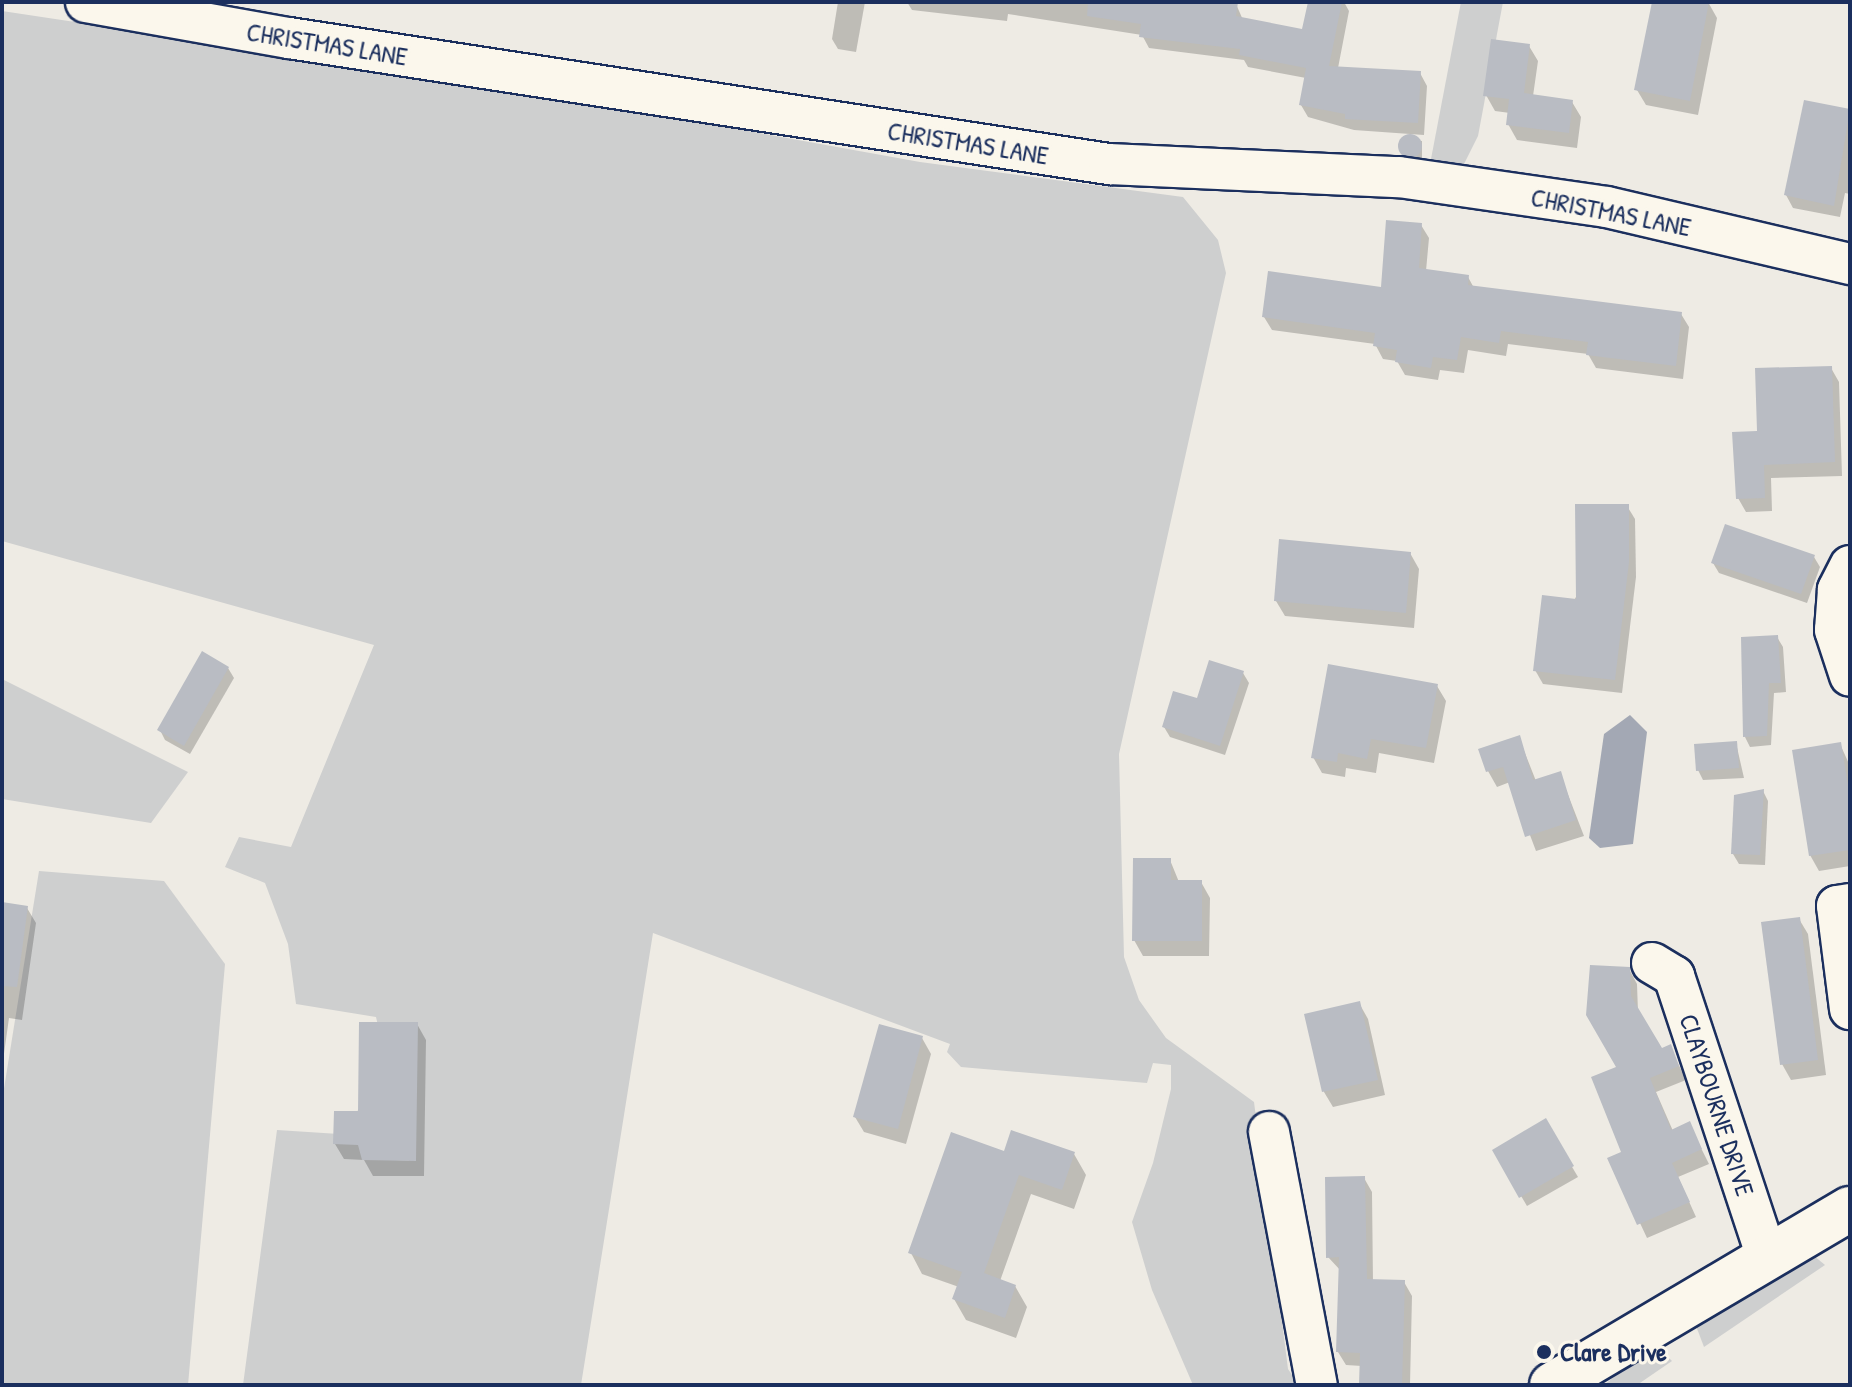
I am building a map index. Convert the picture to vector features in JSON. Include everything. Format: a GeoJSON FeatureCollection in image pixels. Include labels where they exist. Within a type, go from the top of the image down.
{"type":"FeatureCollection","features":[{"type":"Feature","properties":{"kind":"main road"},"geometry":{"type":"LineString","coordinates":[[1566,1381],[1850,1209]]}},
{"type":"Feature","properties":{"kind":"street","name":"CHRISTMAS LANE"},"geometry":{"type":"LineString","coordinates":[[86,2],[289,38],[1109,164],[1399,177],[1607,207],[1850,264]]}},
{"type":"Feature","properties":{"kind":"street"},"geometry":{"type":"LineString","coordinates":[[1850,566],[1838,590],[1835,630],[1850,676]]}},
{"type":"Feature","properties":{"kind":"street"},"geometry":{"type":"LineString","coordinates":[[1850,904],[1837,906],[1850,1009]]}},
{"type":"Feature","properties":{"kind":"street","name":"CLAYBOURNE DRIVE"},"geometry":{"type":"LineString","coordinates":[[1652,963],[1674,976],[1767,1258]]}},
{"type":"Feature","properties":{"kind":"street"},"geometry":{"type":"LineString","coordinates":[[1269,1132],[1317,1385]]}},
{"type":"Feature","properties":{"kind":"shaded area"},"geometry":{"type":"Polygon","coordinates":[[[1461,2],[1503,2],[1478,136],[1464,164],[1431,159],[1461,2]]]}},
{"type":"Feature","properties":{"kind":"shaded area"},"geometry":{"type":"Polygon","coordinates":[[[2,11],[500,86],[920,162],[1183,197],[1218,240],[1226,273],[1119,754],[1124,957],[1139,1000],[1166,1038],[1254,1102],[1288,1369],[1299,1385],[1193,1385],[1152,1290],[1132,1222],[1153,1163],[1171,1089],[1171,1065],[1153,1063],[1147,1083],[961,1067],[947,1052],[950,1044],[653,933],[581,1385],[243,1385],[277,1130],[370,1136],[368,1158],[409,1161],[376,1017],[296,1004],[288,944],[265,883],[225,867],[239,837],[291,847],[374,645],[2,541],[2,11]]]}},
{"type":"Feature","properties":{"kind":"shaded area"},"geometry":{"type":"Polygon","coordinates":[[[4,680],[188,772],[151,823],[2,799],[4,680]]]}},
{"type":"Feature","properties":{"kind":"shaded area"},"geometry":{"type":"Polygon","coordinates":[[[1630,715],[1647,732],[1633,844],[1600,848],[1589,838],[1604,734],[1630,715]]]}},
{"type":"Feature","properties":{"kind":"shaded area"},"geometry":{"type":"Polygon","coordinates":[[[39,871],[164,881],[225,964],[188,1385],[2,1385],[2,1101],[39,871]]]}},
{"type":"Feature","properties":{"kind":"shaded area"},"geometry":{"type":"Polygon","coordinates":[[[1813,1255],[1825,1265],[1704,1347],[1696,1326],[1813,1255]]]}},
{"type":"Feature","properties":{"kind":"shaded area"},"geometry":{"type":"Polygon","coordinates":[[[1645,1352],[1665,1354],[1672,1361],[1637,1385],[1604,1385],[1645,1352]]]}},
{"type":"Feature","properties":{"kind":"building"},"geometry":{"type":"Polygon","coordinates":[[[1088,2],[1238,2],[1236,16],[1302,29],[1308,2],[1342,2],[1329,66],[1421,71],[1418,123],[1345,119],[1345,114],[1299,105],[1306,68],[1239,55],[1240,49],[1139,37],[1141,24],[1087,16],[1088,2]]]}},
{"type":"Feature","properties":{"kind":"building"},"geometry":{"type":"Polygon","coordinates":[[[1652,2],[1709,2],[1690,101],[1634,90],[1652,2]]]}},
{"type":"Feature","properties":{"kind":"building"},"geometry":{"type":"Polygon","coordinates":[[[1491,39],[1530,44],[1524,93],[1573,100],[1569,133],[1506,125],[1509,99],[1483,96],[1491,39]]]}},
{"type":"Feature","properties":{"kind":"building"},"geometry":{"type":"Polygon","coordinates":[[[1804,100],[1850,109],[1834,206],[1784,195],[1804,100]]]}},
{"type":"Feature","properties":{"kind":"building"},"geometry":{"type":"Polygon","coordinates":[[[1410,134],[1418,138],[1422,146],[1418,154],[1410,158],[1402,154],[1398,146],[1402,138],[1410,134]]]}},
{"type":"Feature","properties":{"kind":"building"},"geometry":{"type":"Polygon","coordinates":[[[1386,220],[1422,223],[1419,268],[1469,275],[1468,285],[1682,312],[1676,366],[1586,355],[1588,342],[1501,331],[1499,343],[1461,337],[1457,360],[1433,357],[1431,368],[1395,362],[1397,350],[1373,346],[1375,333],[1262,317],[1268,271],[1381,287],[1386,220]]]}},
{"type":"Feature","properties":{"kind":"building"},"geometry":{"type":"Polygon","coordinates":[[[1832,366],[1835,462],[1764,465],[1765,498],[1736,499],[1732,432],[1757,431],[1755,368],[1832,366]]]}},
{"type":"Feature","properties":{"kind":"building"},"geometry":{"type":"Polygon","coordinates":[[[1575,504],[1629,504],[1629,562],[1615,680],[1533,671],[1542,595],[1576,599],[1575,504]]]}},
{"type":"Feature","properties":{"kind":"building"},"geometry":{"type":"Polygon","coordinates":[[[1725,524],[1815,555],[1801,594],[1711,563],[1725,524]]]}},
{"type":"Feature","properties":{"kind":"building"},"geometry":{"type":"Polygon","coordinates":[[[1279,539],[1411,552],[1406,613],[1274,601],[1279,539]]]}},
{"type":"Feature","properties":{"kind":"building"},"geometry":{"type":"Polygon","coordinates":[[[1778,635],[1781,683],[1769,683],[1767,736],[1743,737],[1741,637],[1778,635]]]}},
{"type":"Feature","properties":{"kind":"building"},"geometry":{"type":"Polygon","coordinates":[[[202,651],[229,667],[184,746],[157,730],[202,651]]]}},
{"type":"Feature","properties":{"kind":"building"},"geometry":{"type":"Polygon","coordinates":[[[1209,660],[1244,671],[1220,746],[1162,727],[1173,691],[1197,698],[1209,660]]]}},
{"type":"Feature","properties":{"kind":"building"},"geometry":{"type":"Polygon","coordinates":[[[1328,664],[1438,684],[1426,748],[1371,739],[1367,759],[1338,753],[1337,762],[1311,758],[1328,664]]]}},
{"type":"Feature","properties":{"kind":"building"},"geometry":{"type":"Polygon","coordinates":[[[1520,735],[1533,780],[1561,771],[1576,820],[1525,837],[1503,767],[1486,772],[1478,749],[1520,735]]]}},
{"type":"Feature","properties":{"kind":"building"},"geometry":{"type":"Polygon","coordinates":[[[1737,741],[1739,768],[1696,771],[1694,744],[1737,741]]]}},
{"type":"Feature","properties":{"kind":"building"},"geometry":{"type":"Polygon","coordinates":[[[1841,742],[1850,798],[1850,850],[1809,856],[1792,750],[1841,742]]]}},
{"type":"Feature","properties":{"kind":"building"},"geometry":{"type":"Polygon","coordinates":[[[1764,789],[1760,855],[1731,854],[1734,795],[1764,789]]]}},
{"type":"Feature","properties":{"kind":"building"},"geometry":{"type":"Polygon","coordinates":[[[1133,858],[1171,858],[1171,880],[1202,880],[1202,941],[1132,941],[1133,858]]]}},
{"type":"Feature","properties":{"kind":"building"},"geometry":{"type":"Polygon","coordinates":[[[2,902],[28,906],[17,987],[2,986],[2,902]]]}},
{"type":"Feature","properties":{"kind":"building"},"geometry":{"type":"Polygon","coordinates":[[[1800,917],[1818,1060],[1780,1065],[1761,922],[1800,917]]]}},
{"type":"Feature","properties":{"kind":"building"},"geometry":{"type":"Polygon","coordinates":[[[1590,965],[1630,967],[1631,996],[1662,1048],[1671,1044],[1679,1066],[1650,1078],[1671,1130],[1690,1121],[1702,1149],[1672,1163],[1690,1202],[1637,1225],[1607,1158],[1621,1152],[1591,1077],[1616,1067],[1586,1015],[1590,965]]]}},
{"type":"Feature","properties":{"kind":"building"},"geometry":{"type":"Polygon","coordinates":[[[1360,1001],[1378,1080],[1322,1092],[1304,1014],[1360,1001]]]}},
{"type":"Feature","properties":{"kind":"building"},"geometry":{"type":"Polygon","coordinates":[[[359,1022],[418,1022],[416,1161],[362,1160],[358,1145],[333,1144],[334,1111],[358,1111],[359,1022]]]}},
{"type":"Feature","properties":{"kind":"building"},"geometry":{"type":"Polygon","coordinates":[[[879,1024],[923,1036],[898,1129],[853,1117],[879,1024]]]}},
{"type":"Feature","properties":{"kind":"building"},"geometry":{"type":"Polygon","coordinates":[[[1546,1118],[1574,1166],[1519,1198],[1492,1150],[1546,1118]]]}},
{"type":"Feature","properties":{"kind":"building"},"geometry":{"type":"Polygon","coordinates":[[[1011,1130],[1075,1152],[1062,1190],[1019,1175],[984,1273],[1016,1285],[1005,1318],[952,1299],[962,1272],[908,1253],[951,1132],[1004,1151],[1011,1130]]]}},
{"type":"Feature","properties":{"kind":"building"},"geometry":{"type":"Polygon","coordinates":[[[1365,1176],[1367,1279],[1405,1280],[1402,1385],[1359,1385],[1360,1353],[1336,1352],[1339,1257],[1326,1258],[1325,1177],[1365,1176]]]}},
{"type":"Feature","properties":{"kind":"place","name":"Clare Drive"},"geometry":{"type":"Point","coordinates":[1544,1352]}}]}
